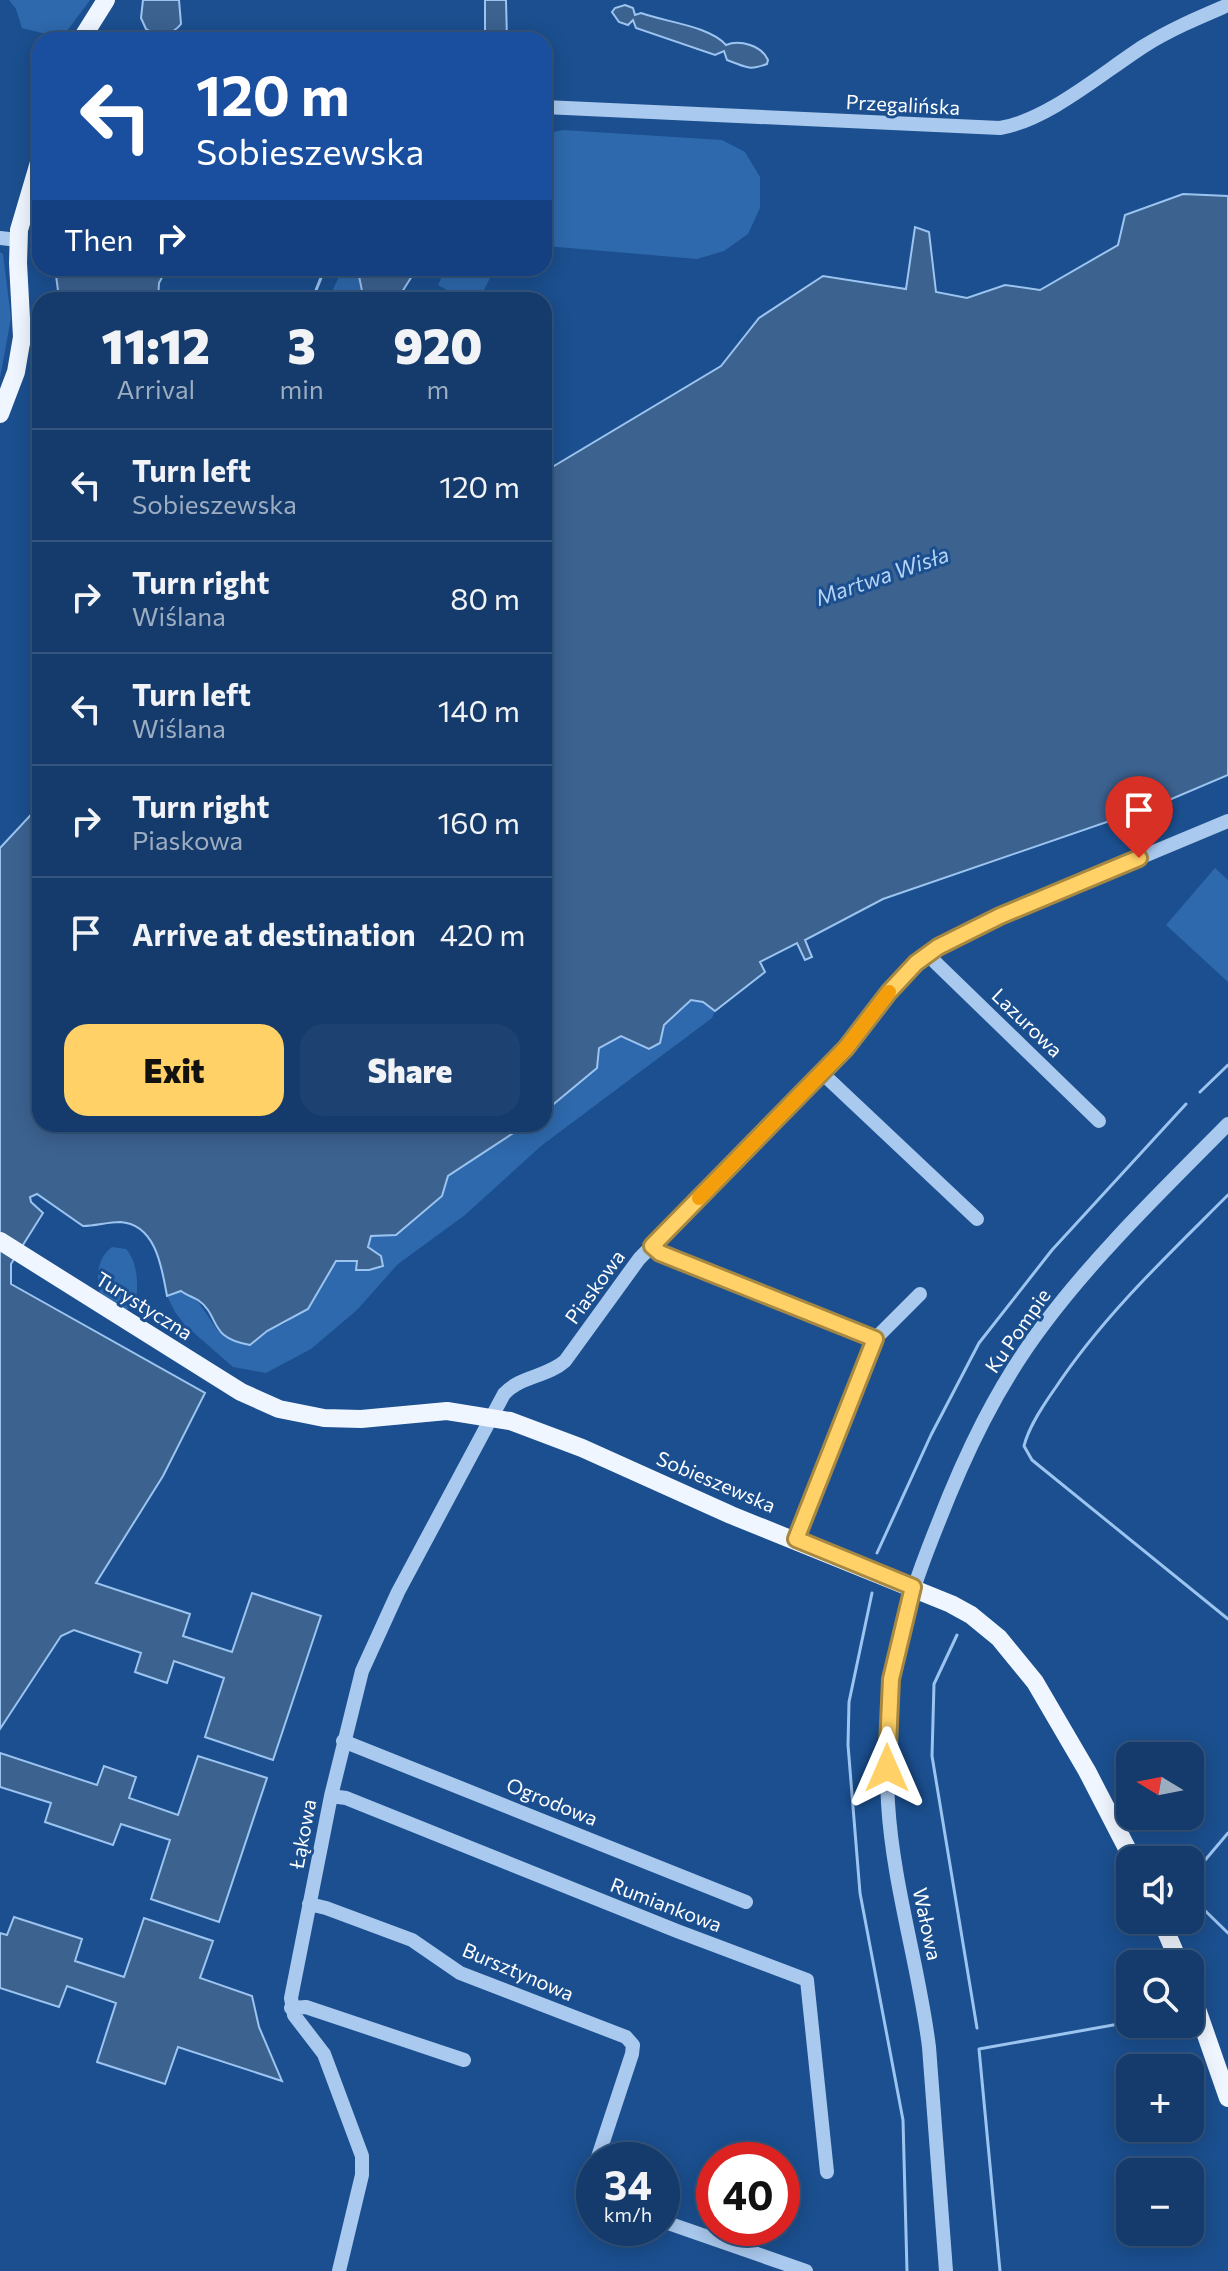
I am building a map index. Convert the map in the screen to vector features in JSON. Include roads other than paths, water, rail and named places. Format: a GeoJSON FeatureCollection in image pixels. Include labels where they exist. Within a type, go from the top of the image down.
{"type":"FeatureCollection","features":[{"type":"Feature","properties":{"kind":"main road"},"geometry":{"type":"LineString","coordinates":[[86,32],[106,0]]}},
{"type":"Feature","properties":{"kind":"main road"},"geometry":{"type":"LineString","coordinates":[[0,414],[31,339],[9,239],[22,215],[32,184]]}},
{"type":"Feature","properties":{"kind":"main road","name":"Turystyczna"},"geometry":{"type":"LineString","coordinates":[[0,1241],[241,1392]]}},
{"type":"Feature","properties":{"kind":"main road","name":"Sobieszewska"},"geometry":{"type":"LineString","coordinates":[[241,1392],[279,1409],[324,1418],[361,1419],[430,1411],[492,1417],[524,1425],[731,1515],[913,1587],[971,1615],[1010,1648],[1035,1682],[1080,1758],[1126,1846]]}},
{"type":"Feature","properties":{"kind":"main road"},"geometry":{"type":"LineString","coordinates":[[1204,2029],[1228,2098]]}},
{"type":"Feature","properties":{"kind":"street","name":"Przegalińska"},"geometry":{"type":"LineString","coordinates":[[552,107],[1000,128],[1041,115],[1148,43],[1228,5]]}},
{"type":"Feature","properties":{"kind":"street","name":"Piaskowa"},"geometry":{"type":"LineString","coordinates":[[492,1417],[504,1394],[513,1385],[551,1371],[565,1361],[633,1266],[822,1073],[856,1036],[894,985],[931,952],[1000,916],[1228,821]]}},
{"type":"Feature","properties":{"kind":"street","name":"Lazurowa"},"geometry":{"type":"LineString","coordinates":[[931,952],[935,962],[1099,1121]]}},
{"type":"Feature","properties":{"kind":"street"},"geometry":{"type":"LineString","coordinates":[[822,1073],[977,1219]]}},
{"type":"Feature","properties":{"kind":"street","name":"Ku Pompie"},"geometry":{"type":"LineString","coordinates":[[913,1587],[972,1441],[1021,1357],[1072,1289],[1141,1213],[1222,1134],[1228,1124]]}},
{"type":"Feature","properties":{"kind":"street"},"geometry":{"type":"LineString","coordinates":[[652,1246],[660,1253],[875,1339]]}},
{"type":"Feature","properties":{"kind":"street"},"geometry":{"type":"LineString","coordinates":[[796,1539],[875,1339],[920,1294]]}},
{"type":"Feature","properties":{"kind":"street","name":"Łąkowa"},"geometry":{"type":"LineString","coordinates":[[291,2008],[331,1796],[362,1671],[385,1618],[492,1417]]}},
{"type":"Feature","properties":{"kind":"street","name":"Wałowa"},"geometry":{"type":"LineString","coordinates":[[913,1587],[891,1679],[887,1736],[888,1803],[933,2079],[946,2271]]}},
{"type":"Feature","properties":{"kind":"street","name":"Ogrodowa"},"geometry":{"type":"LineString","coordinates":[[343,1741],[746,1902]]}},
{"type":"Feature","properties":{"kind":"street","name":"Rumiankowa"},"geometry":{"type":"LineString","coordinates":[[331,1796],[346,1798],[807,1980],[827,2172]]}},
{"type":"Feature","properties":{"kind":"street","name":"Bursztynowa"},"geometry":{"type":"LineString","coordinates":[[309,1904],[412,1940],[460,1973],[626,2037],[633,2045],[632,2054],[603,2142]]}},
{"type":"Feature","properties":{"kind":"street"},"geometry":{"type":"LineString","coordinates":[[339,2271],[362,2175],[362,2156],[324,2054],[291,2008],[306,2007],[464,2060]]}},
{"type":"Feature","properties":{"kind":"street"},"geometry":{"type":"LineString","coordinates":[[680,2227],[806,2271]]}},
{"type":"Feature","properties":{"kind":"water"},"geometry":{"type":"Polygon","coordinates":[[[143,0],[179,0],[181,24],[173,31],[153,32],[146,29],[141,18],[143,0]]]}},
{"type":"Feature","properties":{"kind":"water"},"geometry":{"type":"Polygon","coordinates":[[[485,0],[506,0],[507,32],[485,32],[485,0]]]}},
{"type":"Feature","properties":{"kind":"water"},"geometry":{"type":"Polygon","coordinates":[[[625,5],[633,8],[635,15],[641,13],[698,29],[726,45],[750,45],[765,55],[767,64],[751,68],[743,66],[727,60],[724,51],[715,55],[636,28],[633,20],[628,25],[619,22],[612,12],[625,5]]]}},
{"type":"Feature","properties":{"kind":"water","name":"Martwa Wisła"},"geometry":{"type":"Polygon","coordinates":[[[1183,194],[1228,196],[1228,775],[1162,803],[883,899],[805,940],[812,957],[805,960],[797,943],[760,962],[765,972],[715,1011],[703,1002],[691,1000],[664,1025],[660,1043],[649,1049],[621,1036],[599,1048],[597,1068],[552,1105],[552,467],[721,366],[759,318],[823,276],[906,289],[915,227],[929,232],[936,292],[967,298],[1005,285],[1040,290],[1118,245],[1125,215],[1183,194]]]}},
{"type":"Feature","properties":{"kind":"water"},"geometry":{"type":"Polygon","coordinates":[[[56,276],[163,276],[158,292],[58,292],[56,276]]]}},
{"type":"Feature","properties":{"kind":"water"},"geometry":{"type":"Polygon","coordinates":[[[359,276],[412,276],[402,292],[362,291],[359,276]]]}},
{"type":"Feature","properties":{"kind":"water"},"geometry":{"type":"Polygon","coordinates":[[[32,814],[32,1132],[515,1132],[448,1176],[442,1196],[396,1235],[371,1236],[368,1247],[381,1256],[383,1266],[356,1270],[357,1261],[336,1261],[308,1309],[267,1331],[250,1345],[236,1342],[221,1332],[198,1300],[181,1291],[167,1296],[155,1249],[142,1230],[120,1222],[83,1226],[37,1194],[30,1197],[43,1213],[11,1264],[11,1284],[205,1393],[163,1476],[96,1583],[190,1614],[183,1636],[232,1652],[252,1593],[321,1616],[273,1760],[205,1737],[224,1678],[174,1661],[167,1683],[135,1672],[141,1653],[74,1630],[61,1636],[0,1729],[0,848],[32,814]]]}},
{"type":"Feature","properties":{"kind":"water"},"geometry":{"type":"Polygon","coordinates":[[[0,1753],[97,1785],[104,1766],[136,1777],[129,1798],[178,1815],[198,1756],[267,1778],[219,1922],[151,1899],[170,1840],[121,1824],[113,1845],[45,1822],[51,1803],[0,1787],[0,1753]]]}},
{"type":"Feature","properties":{"kind":"water"},"geometry":{"type":"Polygon","coordinates":[[[14,1917],[82,1939],[75,1961],[124,1977],[144,1918],[213,1941],[200,1978],[252,1996],[259,2027],[282,2081],[178,2047],[165,2084],[97,2062],[116,2003],[67,1986],[59,2007],[0,1988],[0,1933],[7,1935],[14,1917]]]}},
{"type":"Feature","properties":{"kind":"waterway"},"geometry":{"type":"LineString","coordinates":[[315,292],[322,276]]}},
{"type":"Feature","properties":{"kind":"waterway"},"geometry":{"type":"LineString","coordinates":[[1200,1092],[1228,1065]]}},
{"type":"Feature","properties":{"kind":"waterway"},"geometry":{"type":"LineString","coordinates":[[877,1553],[931,1435],[979,1343],[1052,1250],[1186,1104]]}},
{"type":"Feature","properties":{"kind":"waterway"},"geometry":{"type":"LineString","coordinates":[[1228,1195],[1137,1287],[1095,1335],[1042,1408],[1024,1446],[1032,1460],[1228,1619]]}},
{"type":"Feature","properties":{"kind":"waterway"},"geometry":{"type":"LineString","coordinates":[[872,1593],[849,1702],[848,1745],[860,1893],[903,2120],[907,2271]]}},
{"type":"Feature","properties":{"kind":"waterway"},"geometry":{"type":"LineString","coordinates":[[957,1635],[934,1684],[932,1756],[977,2028]]}},
{"type":"Feature","properties":{"kind":"waterway"},"geometry":{"type":"LineString","coordinates":[[1204,1861],[1228,1833]]}},
{"type":"Feature","properties":{"kind":"waterway"},"geometry":{"type":"LineString","coordinates":[[1204,1910],[1228,1933]]}},
{"type":"Feature","properties":{"kind":"waterway"},"geometry":{"type":"LineString","coordinates":[[1000,2271],[979,2049],[1116,2025]]}}]}
